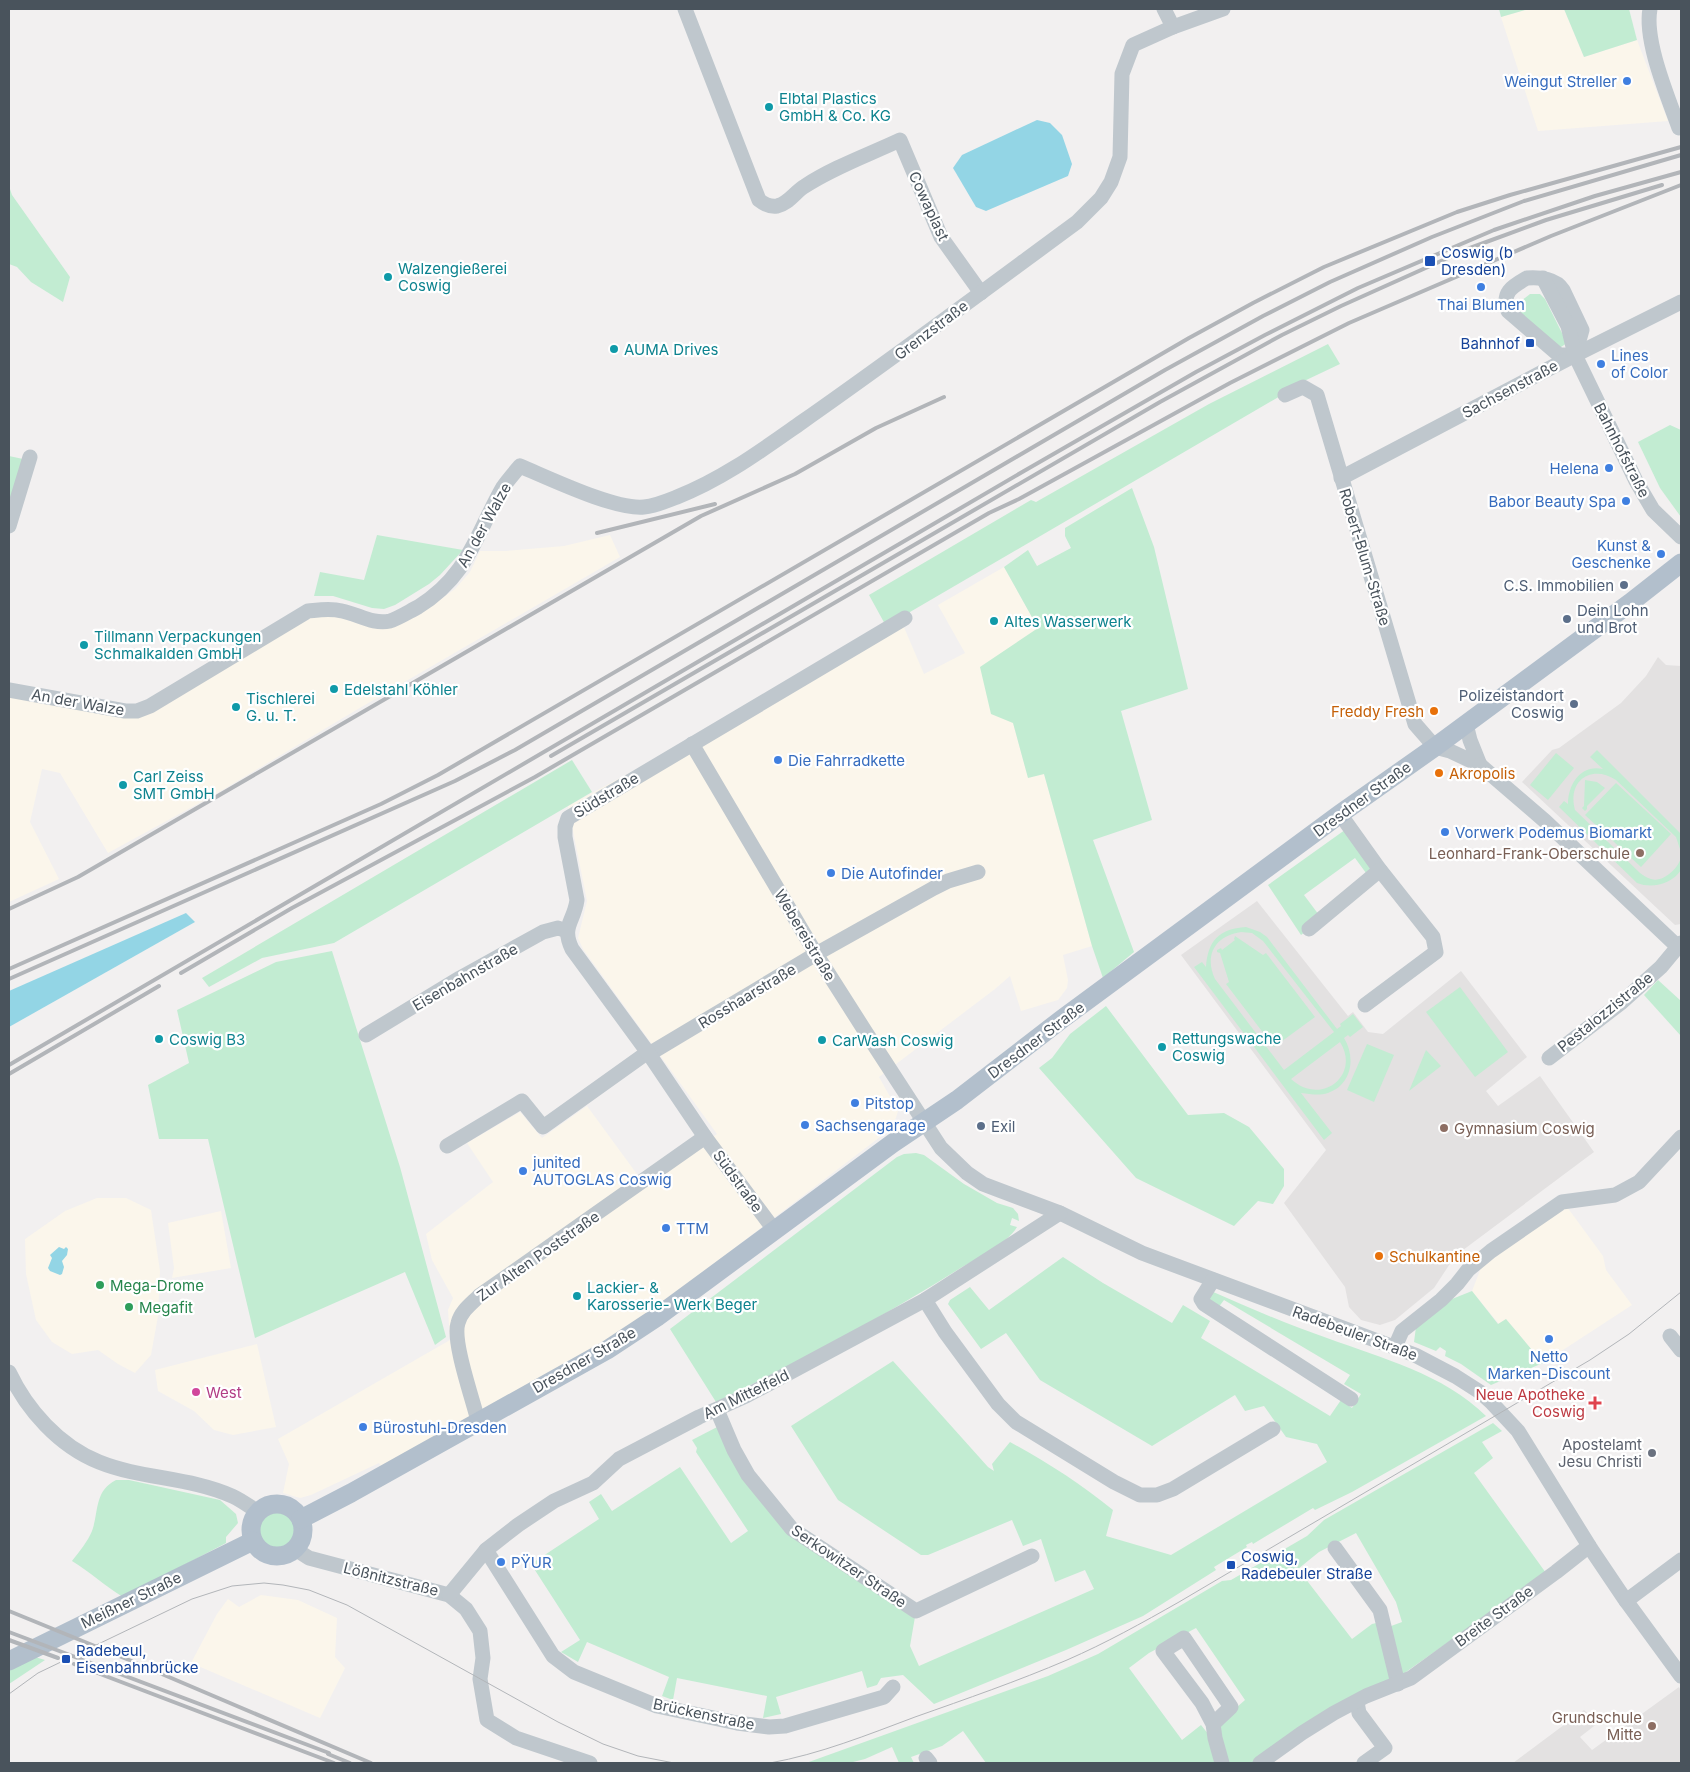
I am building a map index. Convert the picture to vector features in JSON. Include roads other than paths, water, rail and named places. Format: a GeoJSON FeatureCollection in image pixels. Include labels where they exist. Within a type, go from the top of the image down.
{"type":"FeatureCollection","features":[{"type":"Feature","properties":{"kind":"main road","name":"Dresdner Straße"},"geometry":{"type":"LineString","coordinates":[[301,1519],[607,1350],[657,1317],[893,1143],[957,1100],[1062,1019],[1340,814],[1435,747],[1681,563]]}},
{"type":"Feature","properties":{"kind":"main road"},"geometry":{"type":"LineString","coordinates":[[273,1504],[289,1506],[301,1519],[303,1534],[295,1549],[288,1554],[272,1556],[264,1553],[253,1541],[251,1526],[258,1512],[273,1504]]}},
{"type":"Feature","properties":{"kind":"main road","name":"Meißner Straße"},"geometry":{"type":"LineString","coordinates":[[9,1661],[253,1541]]}},
{"type":"Feature","properties":{"kind":"street","name":"Cowaplast"},"geometry":{"type":"LineString","coordinates":[[685,9],[759,200],[766,205],[777,206],[786,201],[803,186],[900,140],[941,237],[981,292]]}},
{"type":"Feature","properties":{"kind":"street"},"geometry":{"type":"LineString","coordinates":[[1164,9],[1173,27]]}},
{"type":"Feature","properties":{"kind":"street","name":"Grenzstraße"},"geometry":{"type":"LineString","coordinates":[[520,466],[625,506],[644,507],[700,488],[736,468],[903,351],[1077,222],[1102,198],[1111,182],[1120,157],[1121,85],[1125,64],[1133,45],[1173,27],[1223,9]]}},
{"type":"Feature","properties":{"kind":"street"},"geometry":{"type":"LineString","coordinates":[[1650,9],[1649,31],[1678,128]]}},
{"type":"Feature","properties":{"kind":"street"},"geometry":{"type":"LineString","coordinates":[[1527,278],[1543,278],[1561,286],[1582,330],[1575,355],[1559,355],[1508,311],[1505,301],[1510,289],[1527,278]]}},
{"type":"Feature","properties":{"kind":"street","name":"Sachsenstraße"},"geometry":{"type":"LineString","coordinates":[[1341,478],[1575,355],[1681,302]]}},
{"type":"Feature","properties":{"kind":"street","name":"Bahnhofstraße"},"geometry":{"type":"LineString","coordinates":[[1575,355],[1636,481],[1654,510],[1681,537]]}},
{"type":"Feature","properties":{"kind":"street","name":"Robert-Blum-Straße"},"geometry":{"type":"LineString","coordinates":[[1285,395],[1303,387],[1317,395],[1415,724],[1435,747]]}},
{"type":"Feature","properties":{"kind":"street"},"geometry":{"type":"LineString","coordinates":[[9,526],[30,457]]}},
{"type":"Feature","properties":{"kind":"street","name":"An der Walze"},"geometry":{"type":"LineString","coordinates":[[9,690],[120,710],[137,711],[150,706],[308,611],[322,609],[342,611],[368,620],[390,621],[434,597],[458,572],[475,546],[504,486],[520,466]]}},
{"type":"Feature","properties":{"kind":"street","name":"Südstraße"},"geometry":{"type":"LineString","coordinates":[[775,1231],[705,1137],[649,1053],[575,953],[568,939],[567,931],[576,908],[577,900],[565,837],[565,827],[568,818],[905,618]]}},
{"type":"Feature","properties":{"kind":"street"},"geometry":{"type":"LineString","coordinates":[[1466,724],[1470,740],[1480,764]]}},
{"type":"Feature","properties":{"kind":"street","name":"Webereistraße"},"geometry":{"type":"LineString","coordinates":[[692,744],[816,954],[925,1122]]}},
{"type":"Feature","properties":{"kind":"street"},"geometry":{"type":"LineString","coordinates":[[1435,747],[1480,764],[1545,821],[1679,945]]}},
{"type":"Feature","properties":{"kind":"street"},"geometry":{"type":"LineString","coordinates":[[1340,814],[1380,870],[1433,937],[1436,952],[1365,1005]]}},
{"type":"Feature","properties":{"kind":"street"},"geometry":{"type":"LineString","coordinates":[[1309,929],[1380,870]]}},
{"type":"Feature","properties":{"kind":"street","name":"Rosshaarstraße"},"geometry":{"type":"LineString","coordinates":[[447,1146],[522,1101],[543,1127],[649,1053],[816,954],[934,888],[978,872]]}},
{"type":"Feature","properties":{"kind":"street","name":"Eisenbahnstraße"},"geometry":{"type":"LineString","coordinates":[[366,1035],[460,978],[543,932],[558,928],[567,931]]}},
{"type":"Feature","properties":{"kind":"street","name":"Pestalozzistraße"},"geometry":{"type":"LineString","coordinates":[[1549,1058],[1622,1002],[1661,967],[1679,945]]}},
{"type":"Feature","properties":{"kind":"street","name":"Radebeuler Straße"},"geometry":{"type":"LineString","coordinates":[[925,1122],[941,1148],[967,1174],[984,1184],[1060,1213],[1142,1252],[1365,1338],[1395,1347],[1430,1362],[1455,1376],[1491,1402],[1518,1431],[1589,1546],[1626,1601],[1681,1676]]}},
{"type":"Feature","properties":{"kind":"street","name":"Zur Alten Poststraße"},"geometry":{"type":"LineString","coordinates":[[478,1420],[459,1346],[457,1324],[464,1310],[479,1296],[705,1137]]}},
{"type":"Feature","properties":{"kind":"street"},"geometry":{"type":"LineString","coordinates":[[1395,1347],[1402,1331],[1442,1300],[1458,1284],[1468,1270],[1491,1251],[1562,1202],[1615,1195],[1639,1182],[1681,1137]]}},
{"type":"Feature","properties":{"kind":"street","name":"Am Mittelfeld"},"geometry":{"type":"LineString","coordinates":[[449,1594],[486,1550],[518,1525],[554,1501],[593,1483],[619,1459],[699,1417],[717,1410],[925,1300],[1060,1213]]}},
{"type":"Feature","properties":{"kind":"street"},"geometry":{"type":"LineString","coordinates":[[1213,1280],[1201,1299],[1204,1304],[1352,1399]]}},
{"type":"Feature","properties":{"kind":"street"},"geometry":{"type":"LineString","coordinates":[[925,1300],[948,1338],[998,1404],[1016,1422],[1140,1496],[1157,1495],[1173,1489],[1273,1429]]}},
{"type":"Feature","properties":{"kind":"street"},"geometry":{"type":"LineString","coordinates":[[1670,1336],[1681,1350]]}},
{"type":"Feature","properties":{"kind":"street"},"geometry":{"type":"LineString","coordinates":[[9,1372],[18,1390],[42,1420],[66,1444],[98,1462],[138,1473],[215,1489],[233,1496],[258,1512]]}},
{"type":"Feature","properties":{"kind":"street","name":"Serkowitzer Straße"},"geometry":{"type":"LineString","coordinates":[[717,1410],[734,1450],[748,1475],[792,1528],[916,1611],[1032,1556]]}},
{"type":"Feature","properties":{"kind":"street","name":"Breite Straße"},"geometry":{"type":"LineString","coordinates":[[1260,1763],[1334,1713],[1411,1678],[1589,1546]]}},
{"type":"Feature","properties":{"kind":"street"},"geometry":{"type":"LineString","coordinates":[[1335,1548],[1380,1610],[1398,1684]]}},
{"type":"Feature","properties":{"kind":"street","name":"Lößnitzstraße"},"geometry":{"type":"LineString","coordinates":[[295,1549],[309,1558],[449,1594],[466,1609],[480,1632],[483,1658],[480,1679],[487,1720],[516,1738],[590,1763]]}},
{"type":"Feature","properties":{"kind":"street","name":"Brückenstraße"},"geometry":{"type":"LineString","coordinates":[[486,1550],[553,1656],[560,1663],[574,1672],[657,1706],[737,1723],[768,1727],[794,1723],[884,1697],[893,1686]]}},
{"type":"Feature","properties":{"kind":"street"},"geometry":{"type":"LineString","coordinates":[[1626,1601],[1681,1560]]}},
{"type":"Feature","properties":{"kind":"street"},"geometry":{"type":"LineString","coordinates":[[1213,1724],[1231,1707],[1184,1638],[1163,1651],[1202,1703],[1213,1724],[1222,1763]]}},
{"type":"Feature","properties":{"kind":"street"},"geometry":{"type":"LineString","coordinates":[[1357,1702],[1359,1713],[1385,1748],[1364,1763]]}},
{"type":"Feature","properties":{"kind":"water"},"geometry":{"type":"Polygon","coordinates":[[[1037,120],[1050,123],[1062,135],[1072,164],[1068,176],[986,211],[976,207],[953,168],[962,155],[1037,120]]]}},
{"type":"Feature","properties":{"kind":"water"},"geometry":{"type":"Polygon","coordinates":[[[186,913],[195,922],[9,1027],[9,991],[186,913]]]}},
{"type":"Feature","properties":{"kind":"water"},"geometry":{"type":"Polygon","coordinates":[[[59,1247],[64,1249],[66,1247],[68,1249],[67,1255],[62,1261],[64,1267],[60,1275],[50,1271],[48,1268],[52,1258],[50,1255],[59,1247]]]}},
{"type":"Feature","properties":{"kind":"tram line"},"geometry":{"type":"LineString","coordinates":[[770,1763],[807,1755],[992,1690],[1067,1660],[1110,1640],[1179,1602],[1590,1360],[1629,1334],[1681,1292]]}},
{"type":"Feature","properties":{"kind":"tram line"},"geometry":{"type":"LineString","coordinates":[[9,1694],[38,1673],[192,1599],[232,1586],[264,1583],[309,1590],[347,1605],[558,1722],[603,1744],[638,1756],[674,1763]]}},
{"type":"Feature","properties":{"kind":"railway"},"geometry":{"type":"LineString","coordinates":[[9,969],[381,804],[438,775],[1189,338],[1324,267],[1457,212],[1510,195],[1681,147]]}},
{"type":"Feature","properties":{"kind":"railway"},"geometry":{"type":"LineString","coordinates":[[9,979],[455,781],[515,750],[1165,370],[1263,316],[1330,282],[1432,237],[1524,201],[1681,155]]}},
{"type":"Feature","properties":{"kind":"railway"},"geometry":{"type":"LineString","coordinates":[[9,1065],[1024,471],[1196,372],[1265,335],[1358,288],[1494,230],[1595,196],[1681,172]]}},
{"type":"Feature","properties":{"kind":"railway"},"geometry":{"type":"LineString","coordinates":[[551,756],[1160,402],[1282,335],[1341,306],[1470,248],[1546,220],[1662,185]]}},
{"type":"Feature","properties":{"kind":"railway"},"geometry":{"type":"LineString","coordinates":[[181,973],[292,908],[535,777],[989,513],[1019,499],[1230,383],[1349,323],[1551,236],[1681,185]]}},
{"type":"Feature","properties":{"kind":"railway"},"geometry":{"type":"LineString","coordinates":[[9,909],[78,877],[701,516],[795,474],[876,428],[944,397]]}},
{"type":"Feature","properties":{"kind":"railway"},"geometry":{"type":"LineString","coordinates":[[597,533],[715,504]]}},
{"type":"Feature","properties":{"kind":"railway"},"geometry":{"type":"LineString","coordinates":[[9,1074],[159,986]]}},
{"type":"Feature","properties":{"kind":"railway"},"geometry":{"type":"LineString","coordinates":[[9,1611],[371,1763]]}},
{"type":"Feature","properties":{"kind":"railway"},"geometry":{"type":"LineString","coordinates":[[9,1632],[329,1753]]}},
{"type":"Feature","properties":{"kind":"railway"},"geometry":{"type":"LineString","coordinates":[[9,1640],[58,1658]]}},
{"type":"Feature","properties":{"kind":"railway"},"geometry":{"type":"LineString","coordinates":[[74,1664],[334,1763]]}},
{"type":"Feature","properties":{"kind":"railway"},"geometry":{"type":"LineString","coordinates":[[328,1754],[350,1763]]}},
{"type":"Feature","properties":{"kind":"place","name":"Weingut Streller"},"geometry":{"type":"Point","coordinates":[1627,81]}},
{"type":"Feature","properties":{"kind":"place","name":"Elbtal Plastics GmbH & Co. KG"},"geometry":{"type":"Point","coordinates":[769,107]}},
{"type":"Feature","properties":{"kind":"place","name":"Coswig (b Dresden)"},"geometry":{"type":"Point","coordinates":[1430,261]}},
{"type":"Feature","properties":{"kind":"place","name":"Walzengießerei Coswig"},"geometry":{"type":"Point","coordinates":[388,277]}},
{"type":"Feature","properties":{"kind":"place","name":"Thai Blumen"},"geometry":{"type":"Point","coordinates":[1481,287]}},
{"type":"Feature","properties":{"kind":"place","name":"Bahnhof"},"geometry":{"type":"Point","coordinates":[1530,343]}},
{"type":"Feature","properties":{"kind":"place","name":"AUMA Drives"},"geometry":{"type":"Point","coordinates":[614,349]}},
{"type":"Feature","properties":{"kind":"place","name":"Lines of Color"},"geometry":{"type":"Point","coordinates":[1601,364]}},
{"type":"Feature","properties":{"kind":"place","name":"Helena"},"geometry":{"type":"Point","coordinates":[1609,468]}},
{"type":"Feature","properties":{"kind":"place","name":"Babor Beauty Spa"},"geometry":{"type":"Point","coordinates":[1626,501]}},
{"type":"Feature","properties":{"kind":"place","name":"Kunst & Geschenke"},"geometry":{"type":"Point","coordinates":[1661,554]}},
{"type":"Feature","properties":{"kind":"place","name":"C.S. Immobilien"},"geometry":{"type":"Point","coordinates":[1624,585]}},
{"type":"Feature","properties":{"kind":"place","name":"Dein Lohn und Brot"},"geometry":{"type":"Point","coordinates":[1567,619]}},
{"type":"Feature","properties":{"kind":"place","name":"Altes Wasserwerk"},"geometry":{"type":"Point","coordinates":[994,621]}},
{"type":"Feature","properties":{"kind":"place","name":"Tillmann Verpackungen Schmalkalden GmbH"},"geometry":{"type":"Point","coordinates":[84,645]}},
{"type":"Feature","properties":{"kind":"place","name":"Edelstahl Köhler"},"geometry":{"type":"Point","coordinates":[334,689]}},
{"type":"Feature","properties":{"kind":"place","name":"Polizeistandort Coswig"},"geometry":{"type":"Point","coordinates":[1574,704]}},
{"type":"Feature","properties":{"kind":"place","name":"Tischlerei G. u. T."},"geometry":{"type":"Point","coordinates":[236,707]}},
{"type":"Feature","properties":{"kind":"place","name":"Freddy Fresh"},"geometry":{"type":"Point","coordinates":[1434,711]}},
{"type":"Feature","properties":{"kind":"place","name":"Die Fahrradkette"},"geometry":{"type":"Point","coordinates":[778,760]}},
{"type":"Feature","properties":{"kind":"place","name":"Akropolis"},"geometry":{"type":"Point","coordinates":[1439,773]}},
{"type":"Feature","properties":{"kind":"place","name":"Carl Zeiss SMT GmbH"},"geometry":{"type":"Point","coordinates":[123,785]}},
{"type":"Feature","properties":{"kind":"place","name":"Vorwerk Podemus Biomarkt"},"geometry":{"type":"Point","coordinates":[1445,832]}},
{"type":"Feature","properties":{"kind":"place","name":"Leonhard-Frank-Oberschule"},"geometry":{"type":"Point","coordinates":[1640,853]}},
{"type":"Feature","properties":{"kind":"place","name":"Die Autofinder"},"geometry":{"type":"Point","coordinates":[831,873]}},
{"type":"Feature","properties":{"kind":"place","name":"Coswig B3"},"geometry":{"type":"Point","coordinates":[159,1039]}},
{"type":"Feature","properties":{"kind":"place","name":"CarWash Coswig"},"geometry":{"type":"Point","coordinates":[822,1040]}},
{"type":"Feature","properties":{"kind":"place","name":"Rettungswache Coswig"},"geometry":{"type":"Point","coordinates":[1162,1047]}},
{"type":"Feature","properties":{"kind":"place","name":"Pitstop"},"geometry":{"type":"Point","coordinates":[855,1103]}},
{"type":"Feature","properties":{"kind":"place","name":"Sachsengarage"},"geometry":{"type":"Point","coordinates":[805,1125]}},
{"type":"Feature","properties":{"kind":"place","name":"Exil"},"geometry":{"type":"Point","coordinates":[981,1126]}},
{"type":"Feature","properties":{"kind":"place","name":"Gymnasium Coswig"},"geometry":{"type":"Point","coordinates":[1444,1128]}},
{"type":"Feature","properties":{"kind":"place","name":"junited AUTOGLAS Coswig"},"geometry":{"type":"Point","coordinates":[523,1171]}},
{"type":"Feature","properties":{"kind":"place","name":"TTM"},"geometry":{"type":"Point","coordinates":[666,1228]}},
{"type":"Feature","properties":{"kind":"place","name":"Schulkantine"},"geometry":{"type":"Point","coordinates":[1379,1256]}},
{"type":"Feature","properties":{"kind":"place","name":"Mega-Drome"},"geometry":{"type":"Point","coordinates":[100,1285]}},
{"type":"Feature","properties":{"kind":"place","name":"Lackier- & Karosserie- Werk Beger"},"geometry":{"type":"Point","coordinates":[577,1296]}},
{"type":"Feature","properties":{"kind":"place","name":"Megafit"},"geometry":{"type":"Point","coordinates":[129,1307]}},
{"type":"Feature","properties":{"kind":"place","name":"Netto Marken-Discount"},"geometry":{"type":"Point","coordinates":[1549,1339]}},
{"type":"Feature","properties":{"kind":"place","name":"West"},"geometry":{"type":"Point","coordinates":[196,1392]}},
{"type":"Feature","properties":{"kind":"place","name":"Neue Apotheke Coswig"},"geometry":{"type":"Point","coordinates":[1595,1403]}},
{"type":"Feature","properties":{"kind":"place","name":"Bürostuhl-Dresden"},"geometry":{"type":"Point","coordinates":[363,1427]}},
{"type":"Feature","properties":{"kind":"place","name":"Apostelamt Jesu Christi"},"geometry":{"type":"Point","coordinates":[1652,1453]}},
{"type":"Feature","properties":{"kind":"place","name":"PŸUR"},"geometry":{"type":"Point","coordinates":[501,1562]}},
{"type":"Feature","properties":{"kind":"place","name":"Coswig, Radebeuler Straße"},"geometry":{"type":"Point","coordinates":[1231,1565]}},
{"type":"Feature","properties":{"kind":"place","name":"Radebeul, Eisenbahnbrücke"},"geometry":{"type":"Point","coordinates":[66,1659]}},
{"type":"Feature","properties":{"kind":"place","name":"Grundschule Mitte"},"geometry":{"type":"Point","coordinates":[1652,1726]}}]}
